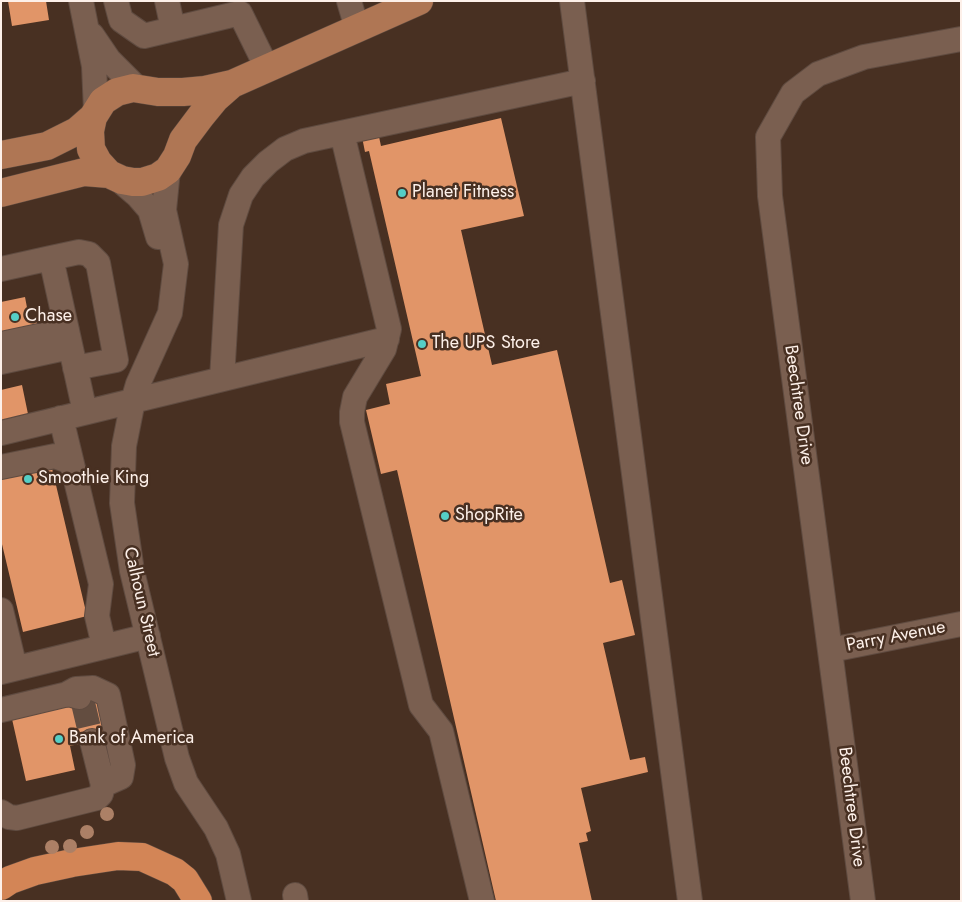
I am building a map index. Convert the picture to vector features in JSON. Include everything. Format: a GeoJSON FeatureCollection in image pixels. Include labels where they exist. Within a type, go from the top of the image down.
{"type":"FeatureCollection","features":[{"type":"Feature","properties":{"kind":"highway"},"geometry":{"type":"LineString","coordinates":[[1,886],[10,880],[35,871],[72,863],[118,856],[142,857],[175,872],[185,880],[198,901]]}},
{"type":"Feature","properties":{"kind":"main road"},"geometry":{"type":"LineString","coordinates":[[1,155],[47,146],[57,142],[77,131],[109,96],[125,89],[205,90],[232,84],[419,1]]}},
{"type":"Feature","properties":{"kind":"main road"},"geometry":{"type":"LineString","coordinates":[[1,193],[84,172],[142,182],[158,177],[168,170],[177,156],[183,140],[215,100],[232,84]]}},
{"type":"Feature","properties":{"kind":"main road","name":"Calhoun Street"},"geometry":{"type":"LineString","coordinates":[[148,90],[169,100],[178,111],[183,124],[183,140]]}},
{"type":"Feature","properties":{"kind":"main road","name":"Calhoun Street"},"geometry":{"type":"LineString","coordinates":[[94,114],[90,130],[91,149],[98,162],[113,176]]}},
{"type":"Feature","properties":{"kind":"street","name":"Calhoun Street"},"geometry":{"type":"LineString","coordinates":[[81,1],[94,66],[94,114]]}},
{"type":"Feature","properties":{"kind":"street"},"geometry":{"type":"LineString","coordinates":[[116,1],[121,20],[144,36],[240,13],[267,68]]}},
{"type":"Feature","properties":{"kind":"street"},"geometry":{"type":"LineString","coordinates":[[167,1],[173,29]]}},
{"type":"Feature","properties":{"kind":"street"},"geometry":{"type":"LineString","coordinates":[[349,1],[357,28]]}},
{"type":"Feature","properties":{"kind":"street"},"geometry":{"type":"LineString","coordinates":[[572,1],[690,901]]}},
{"type":"Feature","properties":{"kind":"street","name":"Calhoun Street"},"geometry":{"type":"LineString","coordinates":[[87,28],[105,56],[148,90]]}},
{"type":"Feature","properties":{"kind":"street","name":"Beechtree Drive"},"geometry":{"type":"LineString","coordinates":[[863,901],[770,196],[768,137],[793,93],[818,74],[864,57],[961,39]]}},
{"type":"Feature","properties":{"kind":"street"},"geometry":{"type":"LineString","coordinates":[[222,379],[231,225],[241,195],[253,177],[276,155],[304,141],[583,81]]}},
{"type":"Feature","properties":{"kind":"street"},"geometry":{"type":"LineString","coordinates":[[342,133],[388,324],[387,339],[382,353],[355,397],[352,422],[421,705],[441,731],[482,901]]}},
{"type":"Feature","properties":{"kind":"street","name":"Calhoun Street"},"geometry":{"type":"LineString","coordinates":[[168,170],[164,210],[176,264],[170,313],[138,384],[133,401],[124,446],[122,503],[132,571],[177,758],[186,783],[216,828],[228,854],[240,901]]}},
{"type":"Feature","properties":{"kind":"street","name":"Calhoun Street"},"geometry":{"type":"LineString","coordinates":[[113,176],[137,195],[150,210],[172,295]]}},
{"type":"Feature","properties":{"kind":"street"},"geometry":{"type":"LineString","coordinates":[[1,269],[79,252],[89,254],[98,263],[116,360],[71,348],[1,344]]}},
{"type":"Feature","properties":{"kind":"street"},"geometry":{"type":"LineString","coordinates":[[51,258],[85,412]]}},
{"type":"Feature","properties":{"kind":"street"},"geometry":{"type":"LineString","coordinates":[[1,433],[387,339]]}},
{"type":"Feature","properties":{"kind":"street"},"geometry":{"type":"LineString","coordinates":[[1,362],[71,348]]}},
{"type":"Feature","properties":{"kind":"street"},"geometry":{"type":"LineString","coordinates":[[61,418],[101,584],[97,616],[104,646]]}},
{"type":"Feature","properties":{"kind":"street"},"geometry":{"type":"LineString","coordinates":[[1,467],[55,456],[68,461],[72,466]]}},
{"type":"Feature","properties":{"kind":"street"},"geometry":{"type":"LineString","coordinates":[[1,610],[8,670],[148,636]]}},
{"type":"Feature","properties":{"kind":"street","name":"Parry Avenue"},"geometry":{"type":"LineString","coordinates":[[831,650],[961,624]]}},
{"type":"Feature","properties":{"kind":"street"},"geometry":{"type":"LineString","coordinates":[[1,710],[74,699],[76,689],[93,688],[108,695],[123,765],[121,777],[103,785]]}},
{"type":"Feature","properties":{"kind":"street"},"geometry":{"type":"LineString","coordinates":[[1,812],[7,816],[18,818],[94,799],[100,794],[103,785],[92,741]]}},
{"type":"Feature","properties":{"kind":"building"},"geometry":{"type":"Polygon","coordinates":[[[8,1],[46,1],[49,20],[12,26],[8,1]]]}},
{"type":"Feature","properties":{"kind":"building"},"geometry":{"type":"Polygon","coordinates":[[[501,118],[524,216],[461,230],[492,365],[557,350],[610,583],[622,580],[635,635],[603,643],[630,760],[645,757],[648,772],[581,788],[591,831],[586,833],[588,841],[579,843],[592,901],[496,901],[397,470],[381,474],[366,410],[390,404],[386,384],[421,376],[369,151],[365,152],[362,137],[378,132],[381,146],[501,118]]]}},
{"type":"Feature","properties":{"kind":"building","name":"Chase"},"geometry":{"type":"Polygon","coordinates":[[[25,297],[29,318],[38,316],[41,329],[1,338],[1,302],[25,297]]]}},
{"type":"Feature","properties":{"kind":"building"},"geometry":{"type":"Polygon","coordinates":[[[22,385],[28,414],[1,421],[1,390],[22,385]]]}},
{"type":"Feature","properties":{"kind":"building"},"geometry":{"type":"Polygon","coordinates":[[[51,464],[87,616],[23,632],[1,540],[1,475],[51,464]]]}},
{"type":"Feature","properties":{"kind":"building","name":"Bank of America"},"geometry":{"type":"Polygon","coordinates":[[[101,699],[109,737],[70,746],[75,770],[26,781],[12,719],[101,699]]]}},
{"type":"Feature","properties":{"kind":"tunnel"},"geometry":{"type":"LineString","coordinates":[[83,703],[92,741]]}},
{"type":"Feature","properties":{"kind":"place","name":"Planet Fitness"},"geometry":{"type":"Point","coordinates":[402,193]}},
{"type":"Feature","properties":{"kind":"place","name":"Chase"},"geometry":{"type":"Point","coordinates":[15,317]}},
{"type":"Feature","properties":{"kind":"place","name":"The UPS Store"},"geometry":{"type":"Point","coordinates":[422,344]}},
{"type":"Feature","properties":{"kind":"place","name":"Smoothie King"},"geometry":{"type":"Point","coordinates":[28,479]}},
{"type":"Feature","properties":{"kind":"place","name":"ShopRite"},"geometry":{"type":"Point","coordinates":[445,516]}},
{"type":"Feature","properties":{"kind":"place","name":"Bank of America"},"geometry":{"type":"Point","coordinates":[59,739]}}]}
